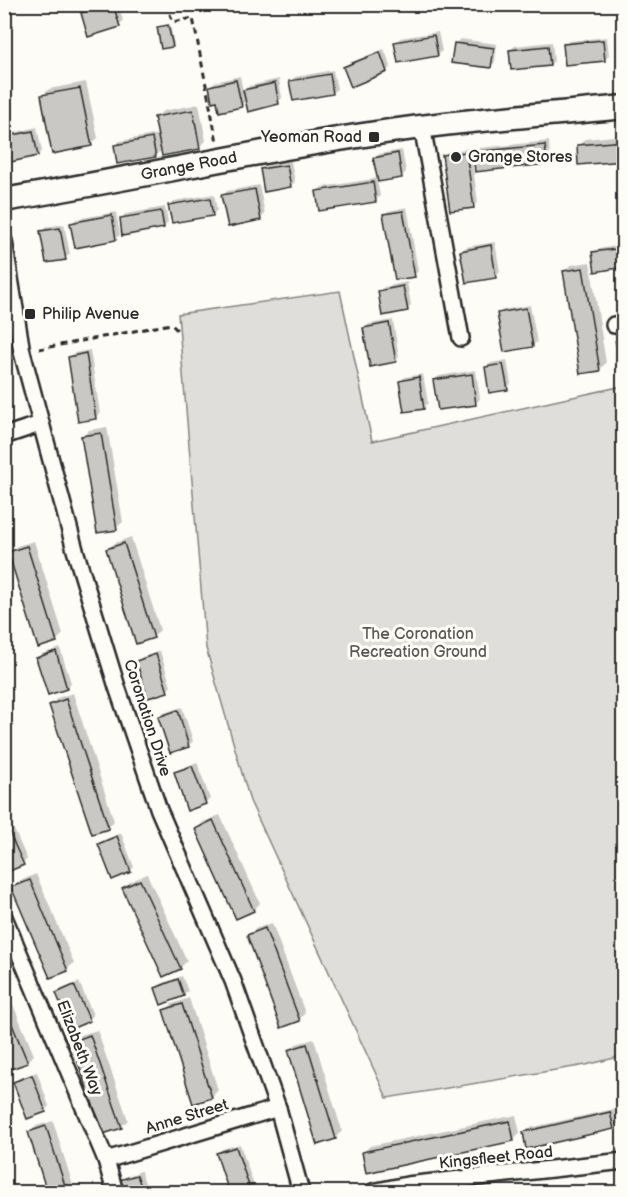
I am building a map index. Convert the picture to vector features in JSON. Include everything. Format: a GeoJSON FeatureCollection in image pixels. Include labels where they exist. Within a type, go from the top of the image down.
{"type":"FeatureCollection","features":[{"type":"Feature","properties":{"kind":"street","name":"Grange Road"},"geometry":{"type":"LineString","coordinates":[[4,200],[422,126],[624,107]]}},
{"type":"Feature","properties":{"kind":"street"},"geometry":{"type":"LineString","coordinates":[[422,126],[460,338]]}},
{"type":"Feature","properties":{"kind":"street","name":"Coronation Drive"},"geometry":{"type":"LineString","coordinates":[[4,241],[22,352],[75,550],[146,776],[226,964],[278,1108],[301,1192]]}},
{"type":"Feature","properties":{"kind":"street"},"geometry":{"type":"LineString","coordinates":[[4,436],[40,424]]}},
{"type":"Feature","properties":{"kind":"street","name":"Elizabeth Way"},"geometry":{"type":"LineString","coordinates":[[4,917],[10,949],[40,999],[70,1078],[106,1160],[115,1192]]}},
{"type":"Feature","properties":{"kind":"street","name":"Anne Street"},"geometry":{"type":"LineString","coordinates":[[106,1160],[278,1108]]}},
{"type":"Feature","properties":{"kind":"street","name":"Kingsfleet Road"},"geometry":{"type":"LineString","coordinates":[[372,1192],[407,1185],[624,1161]]}},
{"type":"Feature","properties":{"kind":"path"},"geometry":{"type":"LineString","coordinates":[[166,4],[173,22],[193,18],[221,160]]}},
{"type":"Feature","properties":{"kind":"path"},"geometry":{"type":"LineString","coordinates":[[22,352],[171,324],[180,333]]}},
{"type":"Feature","properties":{"kind":"path"},"geometry":{"type":"LineString","coordinates":[[619,324],[624,386]]}},
{"type":"Feature","properties":{"kind":"green space","name":"The Coronation Recreation Ground"},"geometry":{"type":"Polygon","coordinates":[[[340,291],[372,441],[623,386],[623,1056],[586,1065],[387,1098],[250,801],[206,648],[178,314],[340,291]]]}},
{"type":"Feature","properties":{"kind":"building"},"geometry":{"type":"Polygon","coordinates":[[[113,4],[120,27],[88,37],[81,13],[113,4]]]}},
{"type":"Feature","properties":{"kind":"building"},"geometry":{"type":"Polygon","coordinates":[[[168,25],[173,47],[161,49],[157,27],[168,25]]]}},
{"type":"Feature","properties":{"kind":"building"},"geometry":{"type":"Polygon","coordinates":[[[434,35],[438,56],[398,63],[394,42],[434,35]]]}},
{"type":"Feature","properties":{"kind":"building"},"geometry":{"type":"Polygon","coordinates":[[[603,40],[605,61],[565,65],[563,44],[603,40]]]}},
{"type":"Feature","properties":{"kind":"building"},"geometry":{"type":"Polygon","coordinates":[[[454,43],[494,48],[491,68],[451,63],[454,43]]]}},
{"type":"Feature","properties":{"kind":"building"},"geometry":{"type":"Polygon","coordinates":[[[548,46],[550,66],[511,70],[509,50],[548,46]]]}},
{"type":"Feature","properties":{"kind":"building"},"geometry":{"type":"Polygon","coordinates":[[[380,52],[387,72],[351,87],[343,67],[380,52]]]}},
{"type":"Feature","properties":{"kind":"building"},"geometry":{"type":"Polygon","coordinates":[[[330,74],[333,94],[293,101],[289,81],[330,74]]]}},
{"type":"Feature","properties":{"kind":"building"},"geometry":{"type":"Polygon","coordinates":[[[236,80],[242,107],[219,112],[217,101],[212,102],[209,86],[236,80]]]}},
{"type":"Feature","properties":{"kind":"building"},"geometry":{"type":"Polygon","coordinates":[[[275,83],[279,104],[248,112],[243,90],[275,83]]]}},
{"type":"Feature","properties":{"kind":"building"},"geometry":{"type":"Polygon","coordinates":[[[80,88],[92,146],[52,154],[41,95],[80,88]]]}},
{"type":"Feature","properties":{"kind":"building"},"geometry":{"type":"Polygon","coordinates":[[[193,110],[200,149],[162,156],[154,117],[193,110]]]}},
{"type":"Feature","properties":{"kind":"building"},"geometry":{"type":"Polygon","coordinates":[[[33,131],[38,156],[6,163],[4,137],[33,131]]]}},
{"type":"Feature","properties":{"kind":"building"},"geometry":{"type":"Polygon","coordinates":[[[152,138],[156,157],[117,164],[114,145],[152,138]]]}},
{"type":"Feature","properties":{"kind":"building"},"geometry":{"type":"Polygon","coordinates":[[[624,141],[624,161],[578,165],[577,145],[624,141]]]}},
{"type":"Feature","properties":{"kind":"building"},"geometry":{"type":"Polygon","coordinates":[[[545,145],[547,164],[475,172],[473,152],[545,145]]]}},
{"type":"Feature","properties":{"kind":"building"},"geometry":{"type":"Polygon","coordinates":[[[466,152],[474,208],[450,211],[442,155],[466,152]]]}},
{"type":"Feature","properties":{"kind":"building"},"geometry":{"type":"Polygon","coordinates":[[[398,153],[402,178],[378,182],[373,158],[398,153]]]}},
{"type":"Feature","properties":{"kind":"building"},"geometry":{"type":"Polygon","coordinates":[[[287,165],[291,187],[264,192],[260,169],[287,165]]]}},
{"type":"Feature","properties":{"kind":"building"},"geometry":{"type":"Polygon","coordinates":[[[373,182],[376,202],[319,211],[316,191],[373,182]]]}},
{"type":"Feature","properties":{"kind":"building"},"geometry":{"type":"Polygon","coordinates":[[[255,189],[261,220],[228,227],[221,195],[255,189]]]}},
{"type":"Feature","properties":{"kind":"building"},"geometry":{"type":"Polygon","coordinates":[[[210,198],[213,216],[172,223],[168,205],[210,198]]]}},
{"type":"Feature","properties":{"kind":"building"},"geometry":{"type":"Polygon","coordinates":[[[161,211],[164,228],[122,236],[120,218],[161,211]]]}},
{"type":"Feature","properties":{"kind":"building"},"geometry":{"type":"Polygon","coordinates":[[[403,211],[415,277],[395,280],[383,214],[403,211]]]}},
{"type":"Feature","properties":{"kind":"building"},"geometry":{"type":"Polygon","coordinates":[[[112,215],[116,240],[75,248],[70,223],[112,215]]]}},
{"type":"Feature","properties":{"kind":"building"},"geometry":{"type":"Polygon","coordinates":[[[60,228],[66,260],[46,263],[40,231],[60,228]]]}},
{"type":"Feature","properties":{"kind":"building"},"geometry":{"type":"Polygon","coordinates":[[[491,245],[496,278],[466,283],[460,251],[491,245]]]}},
{"type":"Feature","properties":{"kind":"building"},"geometry":{"type":"Polygon","coordinates":[[[624,248],[624,267],[595,272],[592,252],[624,248]]]}},
{"type":"Feature","properties":{"kind":"building"},"geometry":{"type":"Polygon","coordinates":[[[583,268],[600,371],[580,374],[563,271],[583,268]]]}},
{"type":"Feature","properties":{"kind":"building"},"geometry":{"type":"Polygon","coordinates":[[[403,286],[408,311],[382,316],[378,291],[403,286]]]}},
{"type":"Feature","properties":{"kind":"building"},"geometry":{"type":"Polygon","coordinates":[[[526,308],[533,347],[504,352],[497,313],[526,308]]]}},
{"type":"Feature","properties":{"kind":"building"},"geometry":{"type":"Polygon","coordinates":[[[389,323],[396,362],[370,367],[363,328],[389,323]]]}},
{"type":"Feature","properties":{"kind":"building"},"geometry":{"type":"Polygon","coordinates":[[[86,353],[96,419],[78,422],[68,357],[86,353]]]}},
{"type":"Feature","properties":{"kind":"building"},"geometry":{"type":"Polygon","coordinates":[[[503,364],[508,390],[489,393],[485,367],[503,364]]]}},
{"type":"Feature","properties":{"kind":"building"},"geometry":{"type":"Polygon","coordinates":[[[472,374],[476,405],[438,410],[433,380],[472,374]]]}},
{"type":"Feature","properties":{"kind":"building"},"geometry":{"type":"Polygon","coordinates":[[[419,377],[424,409],[404,412],[399,381],[419,377]]]}},
{"type":"Feature","properties":{"kind":"building"},"geometry":{"type":"Polygon","coordinates":[[[101,433],[117,530],[97,533],[81,436],[101,433]]]}},
{"type":"Feature","properties":{"kind":"building"},"geometry":{"type":"Polygon","coordinates":[[[124,543],[154,638],[136,644],[106,549],[124,543]]]}},
{"type":"Feature","properties":{"kind":"building"},"geometry":{"type":"Polygon","coordinates":[[[27,546],[57,642],[38,648],[8,552],[27,546]]]}},
{"type":"Feature","properties":{"kind":"building"},"geometry":{"type":"Polygon","coordinates":[[[56,651],[67,689],[48,695],[36,658],[56,651]]]}},
{"type":"Feature","properties":{"kind":"building"},"geometry":{"type":"Polygon","coordinates":[[[156,654],[168,692],[148,698],[136,661],[156,654]]]}},
{"type":"Feature","properties":{"kind":"building"},"geometry":{"type":"Polygon","coordinates":[[[66,699],[109,829],[92,834],[49,705],[66,699]]]}},
{"type":"Feature","properties":{"kind":"building"},"geometry":{"type":"Polygon","coordinates":[[[178,710],[189,747],[170,753],[158,717],[178,710]]]}},
{"type":"Feature","properties":{"kind":"building"},"geometry":{"type":"Polygon","coordinates":[[[192,766],[206,804],[187,811],[174,772],[192,766]]]}},
{"type":"Feature","properties":{"kind":"building"},"geometry":{"type":"Polygon","coordinates":[[[213,820],[254,911],[236,919],[195,829],[213,820]]]}},
{"type":"Feature","properties":{"kind":"building"},"geometry":{"type":"Polygon","coordinates":[[[7,828],[24,865],[5,873],[4,829],[7,828]]]}},
{"type":"Feature","properties":{"kind":"building"},"geometry":{"type":"Polygon","coordinates":[[[117,836],[131,872],[112,880],[98,844],[117,836]]]}},
{"type":"Feature","properties":{"kind":"building"},"geometry":{"type":"Polygon","coordinates":[[[30,880],[68,971],[50,978],[11,887],[30,880]]]}},
{"type":"Feature","properties":{"kind":"building"},"geometry":{"type":"Polygon","coordinates":[[[140,880],[181,969],[163,977],[122,888],[140,880]]]}},
{"type":"Feature","properties":{"kind":"building"},"geometry":{"type":"Polygon","coordinates":[[[265,928],[300,1021],[281,1028],[247,935],[265,928]]]}},
{"type":"Feature","properties":{"kind":"building"},"geometry":{"type":"Polygon","coordinates":[[[178,979],[184,996],[161,1005],[155,988],[178,979]]]}},
{"type":"Feature","properties":{"kind":"building"},"geometry":{"type":"Polygon","coordinates":[[[74,985],[90,1021],[71,1029],[56,993],[74,985]]]}},
{"type":"Feature","properties":{"kind":"building"},"geometry":{"type":"Polygon","coordinates":[[[182,1004],[212,1098],[193,1104],[163,1010],[182,1004]]]}},
{"type":"Feature","properties":{"kind":"building"},"geometry":{"type":"Polygon","coordinates":[[[4,1005],[28,1063],[11,1069],[4,1053],[4,1005]]]}},
{"type":"Feature","properties":{"kind":"building"},"geometry":{"type":"Polygon","coordinates":[[[90,1035],[122,1128],[103,1134],[71,1042],[90,1035]]]}},
{"type":"Feature","properties":{"kind":"building"},"geometry":{"type":"Polygon","coordinates":[[[307,1044],[336,1139],[317,1145],[288,1050],[307,1044]]]}},
{"type":"Feature","properties":{"kind":"building"},"geometry":{"type":"Polygon","coordinates":[[[32,1075],[46,1112],[27,1119],[13,1082],[32,1075]]]}},
{"type":"Feature","properties":{"kind":"building"},"geometry":{"type":"Polygon","coordinates":[[[610,1112],[614,1129],[526,1149],[523,1132],[610,1112]]]}},
{"type":"Feature","properties":{"kind":"building"},"geometry":{"type":"Polygon","coordinates":[[[510,1121],[514,1141],[366,1173],[362,1152],[510,1121]]]}},
{"type":"Feature","properties":{"kind":"building"},"geometry":{"type":"Polygon","coordinates":[[[46,1126],[67,1192],[47,1192],[28,1132],[46,1126]]]}},
{"type":"Feature","properties":{"kind":"building"},"geometry":{"type":"Polygon","coordinates":[[[236,1147],[251,1192],[229,1192],[216,1153],[236,1147]]]}},
{"type":"Feature","properties":{"kind":"building"},"geometry":{"type":"Polygon","coordinates":[[[137,1175],[143,1192],[122,1192],[119,1180],[137,1175]]]}},
{"type":"Feature","properties":{"kind":"place","name":"Yeoman Road"},"geometry":{"type":"Point","coordinates":[374,137]}},
{"type":"Feature","properties":{"kind":"place","name":"Grange Stores"},"geometry":{"type":"Point","coordinates":[456,157]}},
{"type":"Feature","properties":{"kind":"place","name":"Philip Avenue"},"geometry":{"type":"Point","coordinates":[30,314]}}]}
